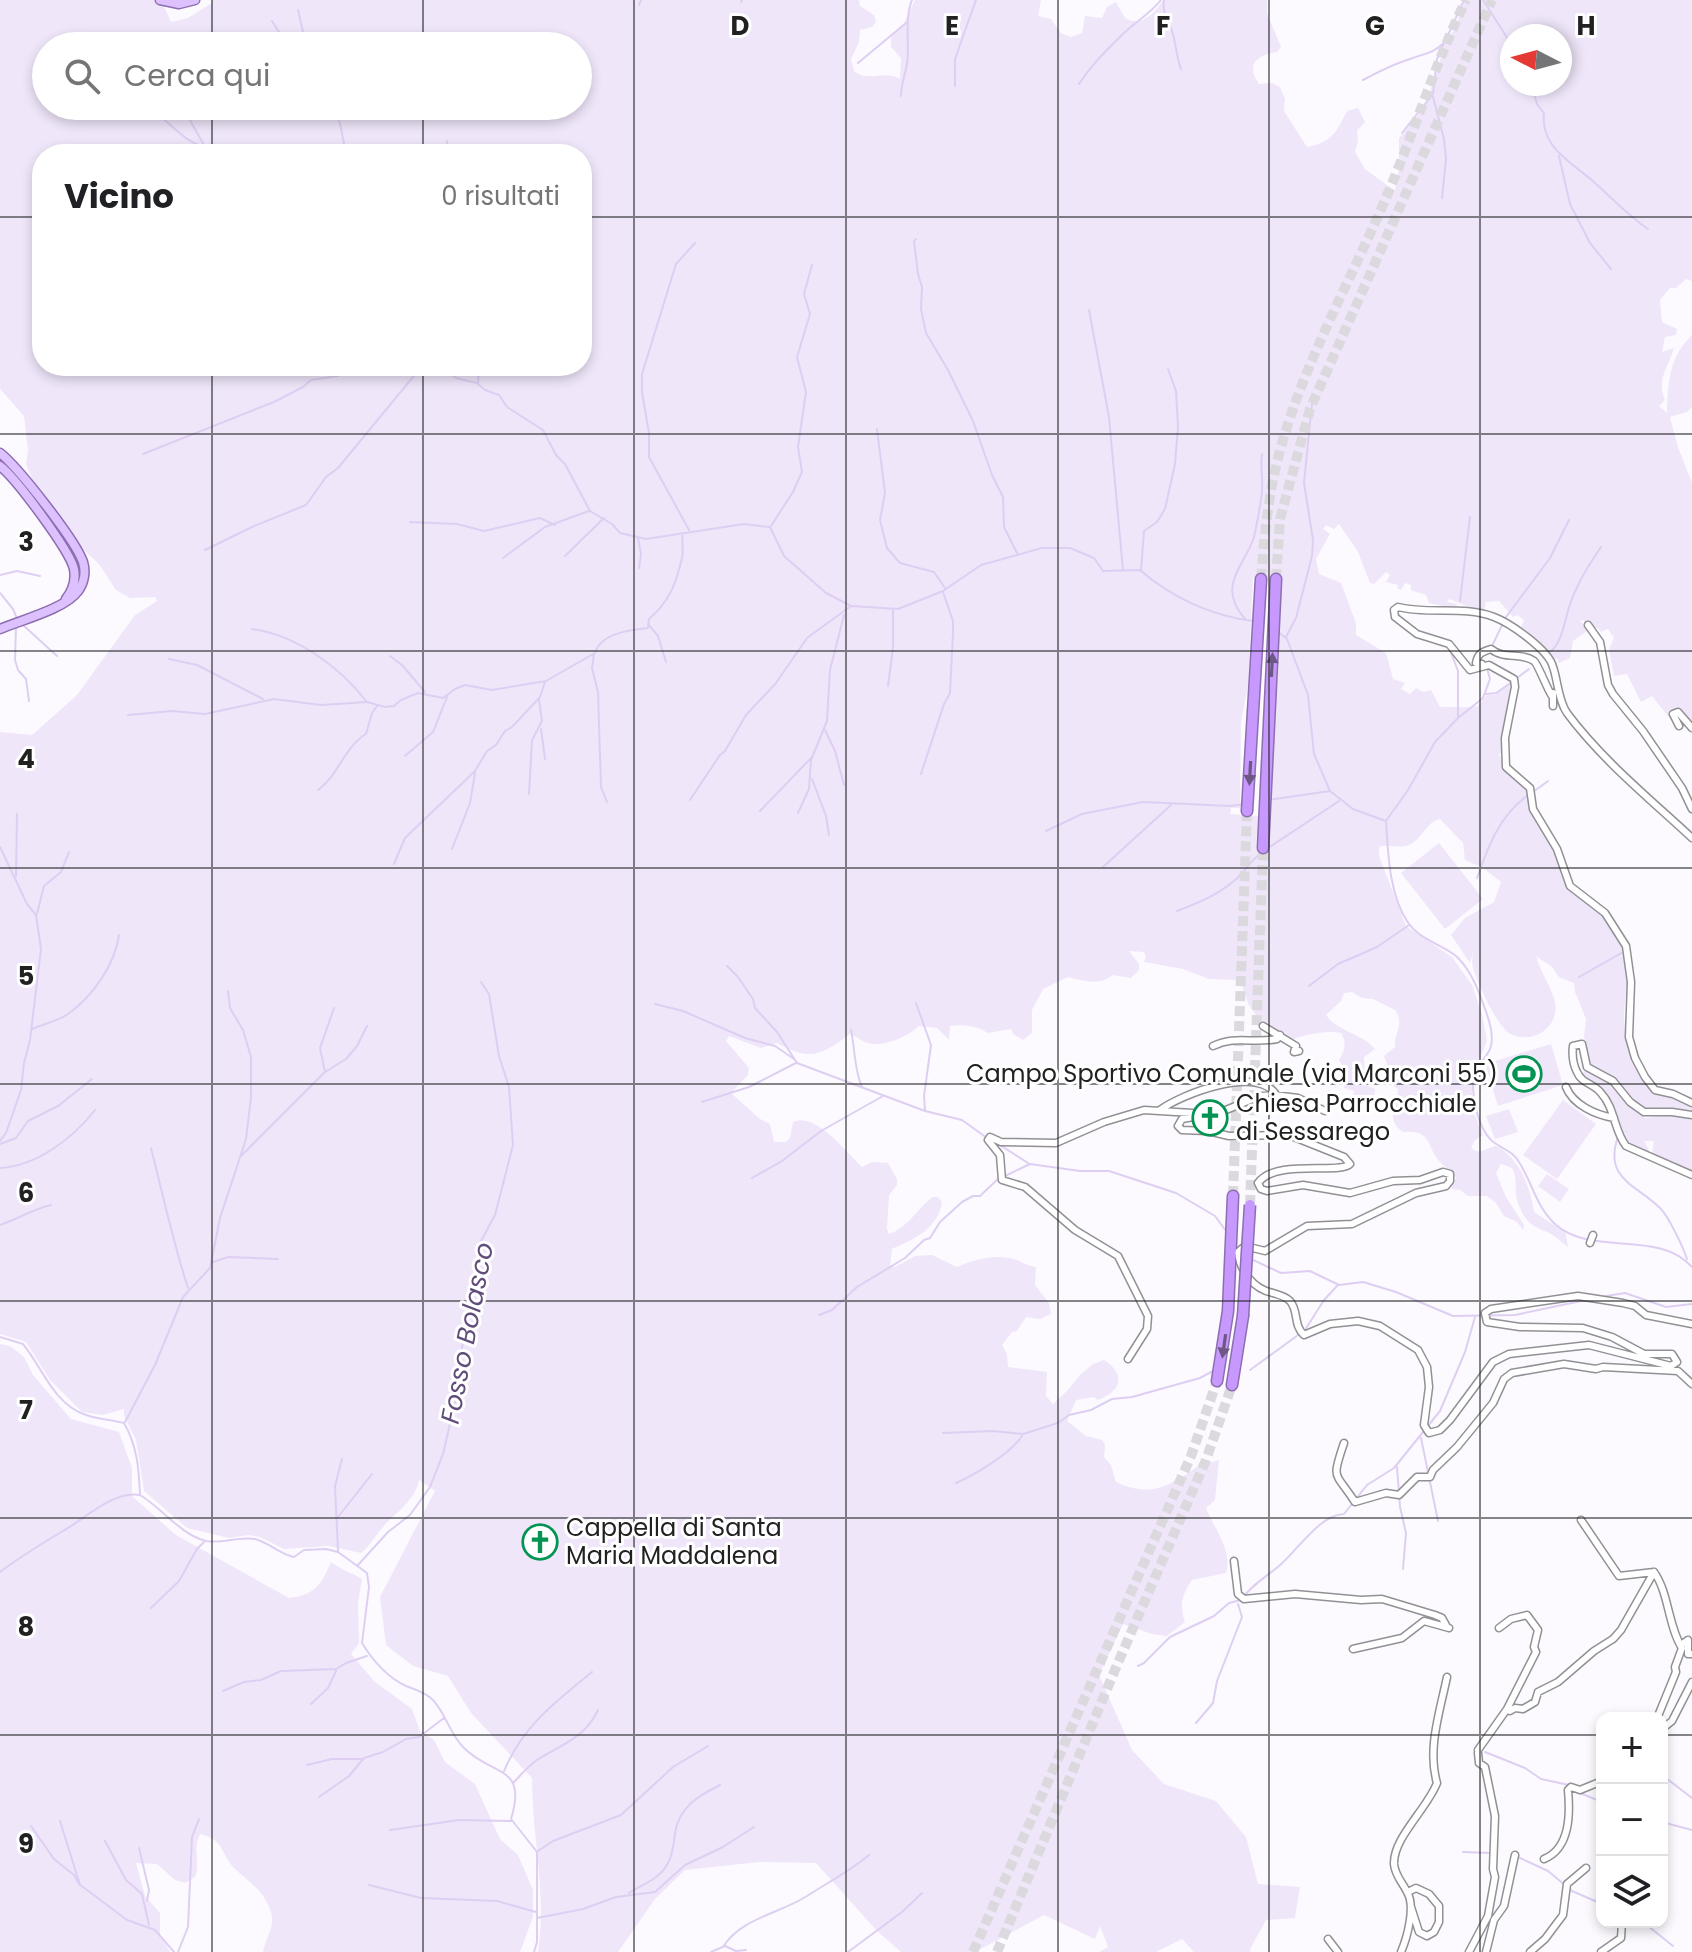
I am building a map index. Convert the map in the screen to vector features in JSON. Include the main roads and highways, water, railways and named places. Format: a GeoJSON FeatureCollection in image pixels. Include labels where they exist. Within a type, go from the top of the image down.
{"type":"FeatureCollection","features":[{"type":"Feature","properties":{"kind":"highway"},"geometry":{"type":"LineString","coordinates":[[1247,811],[1261,579]]}},
{"type":"Feature","properties":{"kind":"highway"},"geometry":{"type":"LineString","coordinates":[[1263,848],[1276,579]]}},
{"type":"Feature","properties":{"kind":"highway"},"geometry":{"type":"LineString","coordinates":[[1217,1381],[1228,1311],[1233,1196]]}},
{"type":"Feature","properties":{"kind":"highway"},"geometry":{"type":"LineString","coordinates":[[1232,1385],[1243,1316],[1250,1205]]}},
{"type":"Feature","properties":{"kind":"main road"},"geometry":{"type":"LineString","coordinates":[[160,0],[179,4],[195,0]]}},
{"type":"Feature","properties":{"kind":"main road"},"geometry":{"type":"LineString","coordinates":[[0,453],[22,474],[83,562],[84,573],[82,586],[74,596],[0,629]]}},
{"type":"Feature","properties":{"kind":"main road"},"geometry":{"type":"LineString","coordinates":[[0,466],[17,483],[71,563],[74,583],[69,596],[61,604]]}},
{"type":"Feature","properties":{"kind":"waterway"},"geometry":{"type":"LineString","coordinates":[[639,5],[641,0]]}},
{"type":"Feature","properties":{"kind":"waterway"},"geometry":{"type":"LineString","coordinates":[[901,96],[912,0]]}},
{"type":"Feature","properties":{"kind":"waterway"},"geometry":{"type":"LineString","coordinates":[[955,86],[955,59],[976,0]]}},
{"type":"Feature","properties":{"kind":"waterway"},"geometry":{"type":"LineString","coordinates":[[1079,84],[1105,52],[1161,0]]}},
{"type":"Feature","properties":{"kind":"waterway"},"geometry":{"type":"LineString","coordinates":[[1164,0],[1181,69]]}},
{"type":"Feature","properties":{"kind":"waterway"},"geometry":{"type":"LineString","coordinates":[[1402,133],[1433,94],[1437,59],[1464,0]]}},
{"type":"Feature","properties":{"kind":"waterway"},"geometry":{"type":"LineString","coordinates":[[1483,0],[1500,27]]}},
{"type":"Feature","properties":{"kind":"waterway"},"geometry":{"type":"LineString","coordinates":[[298,10],[303,32]]}},
{"type":"Feature","properties":{"kind":"waterway"},"geometry":{"type":"LineString","coordinates":[[272,21],[279,32]]}},
{"type":"Feature","properties":{"kind":"waterway"},"geometry":{"type":"LineString","coordinates":[[858,63],[906,23]]}},
{"type":"Feature","properties":{"kind":"waterway"},"geometry":{"type":"LineString","coordinates":[[1363,80],[1431,52],[1444,43]]}},
{"type":"Feature","properties":{"kind":"waterway"},"geometry":{"type":"LineString","coordinates":[[1535,96],[1544,113],[1544,126],[1553,146],[1648,229]]}},
{"type":"Feature","properties":{"kind":"waterway"},"geometry":{"type":"LineString","coordinates":[[1433,97],[1446,159],[1442,198]]}},
{"type":"Feature","properties":{"kind":"waterway"},"geometry":{"type":"LineString","coordinates":[[165,120],[197,144]]}},
{"type":"Feature","properties":{"kind":"waterway"},"geometry":{"type":"LineString","coordinates":[[190,120],[203,144]]}},
{"type":"Feature","properties":{"kind":"waterway"},"geometry":{"type":"LineString","coordinates":[[338,120],[344,144]]}},
{"type":"Feature","properties":{"kind":"waterway"},"geometry":{"type":"LineString","coordinates":[[1559,156],[1570,204],[1590,243],[1611,269]]}},
{"type":"Feature","properties":{"kind":"waterway"},"geometry":{"type":"LineString","coordinates":[[916,239],[922,287],[921,309],[926,333],[973,421],[1003,497],[1004,527],[1018,555]]}},
{"type":"Feature","properties":{"kind":"waterway"},"geometry":{"type":"LineString","coordinates":[[689,530],[649,457],[642,374],[676,264],[695,243]]}},
{"type":"Feature","properties":{"kind":"waterway"},"geometry":{"type":"LineString","coordinates":[[771,526],[802,472],[798,447],[806,392],[797,357],[810,314],[804,294],[812,265]]}},
{"type":"Feature","properties":{"kind":"waterway"},"geometry":{"type":"LineString","coordinates":[[1089,310],[1109,417],[1123,570]]}},
{"type":"Feature","properties":{"kind":"waterway"},"geometry":{"type":"LineString","coordinates":[[1141,571],[1144,531],[1157,522],[1165,509],[1175,464],[1178,427],[1176,391],[1168,369]]}},
{"type":"Feature","properties":{"kind":"waterway"},"geometry":{"type":"LineString","coordinates":[[143,454],[274,402],[311,380],[338,376]]}},
{"type":"Feature","properties":{"kind":"waterway"},"geometry":{"type":"LineString","coordinates":[[205,550],[306,505],[326,477],[338,468],[414,376]]}},
{"type":"Feature","properties":{"kind":"waterway"},"geometry":{"type":"LineString","coordinates":[[453,376],[477,383]]}},
{"type":"Feature","properties":{"kind":"waterway"},"geometry":{"type":"LineString","coordinates":[[478,376],[478,384],[485,390],[499,395],[507,407],[543,430],[590,511],[612,524],[620,533],[646,539],[744,524],[769,527]]}},
{"type":"Feature","properties":{"kind":"waterway"},"geometry":{"type":"LineString","coordinates":[[1286,637],[1296,618],[1312,556],[1313,540],[1304,483],[1312,404]]}},
{"type":"Feature","properties":{"kind":"waterway"},"geometry":{"type":"LineString","coordinates":[[877,429],[885,493],[880,520],[887,548],[900,563],[934,572],[945,588]]}},
{"type":"Feature","properties":{"kind":"waterway"},"geometry":{"type":"LineString","coordinates":[[1245,619],[1237,607],[1232,587],[1253,540],[1262,495],[1262,454]]}},
{"type":"Feature","properties":{"kind":"waterway"},"geometry":{"type":"LineString","coordinates":[[503,558],[545,527],[589,511]]}},
{"type":"Feature","properties":{"kind":"waterway"},"geometry":{"type":"LineString","coordinates":[[1460,601],[1470,517]]}},
{"type":"Feature","properties":{"kind":"waterway"},"geometry":{"type":"LineString","coordinates":[[410,522],[457,524],[484,531],[540,518],[555,525]]}},
{"type":"Feature","properties":{"kind":"waterway"},"geometry":{"type":"LineString","coordinates":[[565,556],[604,518]]}},
{"type":"Feature","properties":{"kind":"waterway"},"geometry":{"type":"LineString","coordinates":[[1492,646],[1506,617],[1550,558],[1569,520]]}},
{"type":"Feature","properties":{"kind":"waterway"},"geometry":{"type":"LineString","coordinates":[[770,527],[784,556],[826,593],[851,606],[898,609],[943,591],[981,565],[1042,548],[1070,548],[1094,558],[1103,571],[1140,570],[1165,589],[1193,604],[1223,615],[1254,621]]}},
{"type":"Feature","properties":{"kind":"waterway"},"geometry":{"type":"LineString","coordinates":[[128,715],[172,711],[205,714],[274,699],[321,705],[367,702],[385,707],[394,706],[418,693],[443,698],[465,685],[492,690],[546,681],[595,653],[598,646],[610,637],[648,628],[649,619],[662,606],[674,584],[683,555],[683,533]]}},
{"type":"Feature","properties":{"kind":"waterway"},"geometry":{"type":"LineString","coordinates":[[638,538],[641,554],[639,568]]}},
{"type":"Feature","properties":{"kind":"waterway"},"geometry":{"type":"LineString","coordinates":[[1549,653],[1561,635],[1578,585],[1601,547]]}},
{"type":"Feature","properties":{"kind":"waterway"},"geometry":{"type":"LineString","coordinates":[[0,575],[17,571],[40,576]]}},
{"type":"Feature","properties":{"kind":"waterway"},"geometry":{"type":"LineString","coordinates":[[921,774],[950,693],[953,621],[943,592]]}},
{"type":"Feature","properties":{"kind":"waterway"},"geometry":{"type":"LineString","coordinates":[[0,593],[18,621]]}},
{"type":"Feature","properties":{"kind":"waterway"},"geometry":{"type":"LineString","coordinates":[[690,800],[746,715],[776,683],[807,638],[851,606]]}},
{"type":"Feature","properties":{"kind":"waterway"},"geometry":{"type":"LineString","coordinates":[[888,686],[893,648],[893,609]]}},
{"type":"Feature","properties":{"kind":"waterway"},"geometry":{"type":"LineString","coordinates":[[798,813],[809,789],[811,760],[827,721],[830,670],[844,615]]}},
{"type":"Feature","properties":{"kind":"waterway"},"geometry":{"type":"LineString","coordinates":[[648,624],[658,636],[666,662]]}},
{"type":"Feature","properties":{"kind":"waterway"},"geometry":{"type":"LineString","coordinates":[[23,625],[57,656]]}},
{"type":"Feature","properties":{"kind":"waterway"},"geometry":{"type":"LineString","coordinates":[[16,626],[15,660],[18,670],[26,679],[29,701]]}},
{"type":"Feature","properties":{"kind":"waterway"},"geometry":{"type":"LineString","coordinates":[[252,629],[285,638],[316,654],[343,676],[366,701]]}},
{"type":"Feature","properties":{"kind":"waterway"},"geometry":{"type":"LineString","coordinates":[[1277,631],[1287,639],[1308,695],[1314,754],[1330,791],[1353,809],[1386,821]]}},
{"type":"Feature","properties":{"kind":"waterway"},"geometry":{"type":"LineString","coordinates":[[1450,650],[1458,671],[1458,718]]}},
{"type":"Feature","properties":{"kind":"waterway"},"geometry":{"type":"LineString","coordinates":[[594,654],[592,668],[598,692],[601,787],[607,802]]}},
{"type":"Feature","properties":{"kind":"waterway"},"geometry":{"type":"LineString","coordinates":[[390,656],[425,692]]}},
{"type":"Feature","properties":{"kind":"waterway"},"geometry":{"type":"LineString","coordinates":[[169,659],[197,665],[263,699]]}},
{"type":"Feature","properties":{"kind":"waterway"},"geometry":{"type":"LineString","coordinates":[[1487,668],[1490,679],[1483,698],[1435,742],[1386,821],[1390,872],[1396,898],[1412,927],[1456,956],[1474,981],[1488,1017],[1492,1038],[1489,1051],[1474,1078],[1477,1113],[1491,1140],[1519,1162],[1549,1218],[1571,1234],[1588,1240],[1662,1249],[1692,1267]]}},
{"type":"Feature","properties":{"kind":"waterway"},"geometry":{"type":"LineString","coordinates":[[1517,678],[1529,669]]}},
{"type":"Feature","properties":{"kind":"waterway"},"geometry":{"type":"LineString","coordinates":[[394,864],[405,838],[475,771],[487,751],[540,697],[545,682]]}},
{"type":"Feature","properties":{"kind":"waterway"},"geometry":{"type":"LineString","coordinates":[[1486,694],[1496,693],[1512,682]]}},
{"type":"Feature","properties":{"kind":"waterway"},"geometry":{"type":"LineString","coordinates":[[405,756],[433,732],[447,697]]}},
{"type":"Feature","properties":{"kind":"waterway"},"geometry":{"type":"LineString","coordinates":[[529,794],[532,740],[542,721],[539,700]]}},
{"type":"Feature","properties":{"kind":"waterway"},"geometry":{"type":"LineString","coordinates":[[318,790],[352,746],[366,734],[377,706]]}},
{"type":"Feature","properties":{"kind":"waterway"},"geometry":{"type":"LineString","coordinates":[[541,729],[545,759]]}},
{"type":"Feature","properties":{"kind":"waterway"},"geometry":{"type":"LineString","coordinates":[[825,730],[835,751],[844,785]]}},
{"type":"Feature","properties":{"kind":"waterway"},"geometry":{"type":"LineString","coordinates":[[760,811],[812,757]]}},
{"type":"Feature","properties":{"kind":"waterway"},"geometry":{"type":"LineString","coordinates":[[452,849],[470,803],[475,773]]}},
{"type":"Feature","properties":{"kind":"waterway"},"geometry":{"type":"LineString","coordinates":[[812,779],[826,816],[829,835]]}},
{"type":"Feature","properties":{"kind":"waterway"},"geometry":{"type":"LineString","coordinates":[[1533,792],[1548,781]]}},
{"type":"Feature","properties":{"kind":"waterway"},"geometry":{"type":"LineString","coordinates":[[1269,800],[1330,791]]}},
{"type":"Feature","properties":{"kind":"waterway"},"geometry":{"type":"LineString","coordinates":[[1477,878],[1502,823],[1527,796]]}},
{"type":"Feature","properties":{"kind":"waterway"},"geometry":{"type":"LineString","coordinates":[[1268,848],[1339,801]]}},
{"type":"Feature","properties":{"kind":"waterway"},"geometry":{"type":"LineString","coordinates":[[1046,831],[1082,814],[1143,802],[1245,804]]}},
{"type":"Feature","properties":{"kind":"waterway"},"geometry":{"type":"LineString","coordinates":[[1103,867],[1171,805]]}},
{"type":"Feature","properties":{"kind":"waterway"},"geometry":{"type":"LineString","coordinates":[[16,876],[17,814]]}},
{"type":"Feature","properties":{"kind":"waterway"},"geometry":{"type":"LineString","coordinates":[[0,847],[27,904],[36,915],[41,949],[21,1090],[6,1133],[0,1141]]}},
{"type":"Feature","properties":{"kind":"waterway"},"geometry":{"type":"LineString","coordinates":[[37,914],[44,886],[61,872],[69,852]]}},
{"type":"Feature","properties":{"kind":"waterway"},"geometry":{"type":"LineString","coordinates":[[1177,911],[1222,890],[1263,852]]}},
{"type":"Feature","properties":{"kind":"waterway"},"geometry":{"type":"LineString","coordinates":[[1309,986],[1338,964],[1377,947],[1409,925]]}},
{"type":"Feature","properties":{"kind":"waterway"},"geometry":{"type":"LineString","coordinates":[[32,1029],[64,1016],[86,999],[113,958],[119,935]]}},
{"type":"Feature","properties":{"kind":"waterway"},"geometry":{"type":"LineString","coordinates":[[1579,977],[1625,951]]}},
{"type":"Feature","properties":{"kind":"waterway"},"geometry":{"type":"LineString","coordinates":[[727,966],[738,977],[753,999],[755,1008],[777,1032],[797,1063],[925,1111],[962,1120],[987,1138]]}},
{"type":"Feature","properties":{"kind":"waterway","name":"Fosso Bolasco"},"geometry":{"type":"LineString","coordinates":[[358,1565],[388,1532],[410,1515],[430,1487],[443,1454],[455,1402],[468,1302],[477,1274],[480,1243],[495,1215],[513,1145],[509,1087],[499,1056],[489,994],[481,982]]}},
{"type":"Feature","properties":{"kind":"waterway"},"geometry":{"type":"LineString","coordinates":[[125,1422],[155,1365],[183,1297],[210,1268],[220,1218],[246,1139],[251,1097],[251,1057],[243,1030],[230,1008],[228,991]]}},
{"type":"Feature","properties":{"kind":"waterway"},"geometry":{"type":"LineString","coordinates":[[916,1003],[931,1045],[925,1110]]}},
{"type":"Feature","properties":{"kind":"waterway"},"geometry":{"type":"LineString","coordinates":[[655,1004],[683,1011],[745,1038],[775,1046],[794,1059]]}},
{"type":"Feature","properties":{"kind":"waterway"},"geometry":{"type":"LineString","coordinates":[[325,1072],[320,1048],[334,1008]]}},
{"type":"Feature","properties":{"kind":"waterway"},"geometry":{"type":"LineString","coordinates":[[241,1156],[325,1072],[346,1059],[367,1026]]}},
{"type":"Feature","properties":{"kind":"waterway"},"geometry":{"type":"LineString","coordinates":[[851,1030],[862,1087]]}},
{"type":"Feature","properties":{"kind":"waterway"},"geometry":{"type":"LineString","coordinates":[[702,1102],[749,1087],[796,1063]]}},
{"type":"Feature","properties":{"kind":"waterway"},"geometry":{"type":"LineString","coordinates":[[0,1144],[16,1138],[28,1121],[58,1106],[92,1079]]}},
{"type":"Feature","properties":{"kind":"waterway"},"geometry":{"type":"LineString","coordinates":[[752,1178],[782,1161],[821,1131],[883,1096]]}},
{"type":"Feature","properties":{"kind":"waterway"},"geometry":{"type":"LineString","coordinates":[[0,1168],[27,1162],[53,1149],[76,1131],[95,1110]]}},
{"type":"Feature","properties":{"kind":"waterway"},"geometry":{"type":"LineString","coordinates":[[1618,1137],[1615,1163],[1619,1172],[1664,1212],[1687,1259]]}},
{"type":"Feature","properties":{"kind":"waterway"},"geometry":{"type":"LineString","coordinates":[[1000,1145],[1028,1163]]}},
{"type":"Feature","properties":{"kind":"waterway"},"geometry":{"type":"LineString","coordinates":[[151,1148],[188,1288]]}},
{"type":"Feature","properties":{"kind":"waterway"},"geometry":{"type":"LineString","coordinates":[[1005,1176],[1030,1164],[1080,1171],[1109,1171],[1176,1193],[1215,1216],[1226,1231]]}},
{"type":"Feature","properties":{"kind":"waterway"},"geometry":{"type":"LineString","coordinates":[[819,1315],[832,1310],[857,1287],[905,1258],[930,1238],[940,1222],[962,1202],[980,1196],[999,1178]]}},
{"type":"Feature","properties":{"kind":"waterway"},"geometry":{"type":"LineString","coordinates":[[0,1225],[51,1205]]}},
{"type":"Feature","properties":{"kind":"waterway"},"geometry":{"type":"LineString","coordinates":[[213,1262],[228,1257],[278,1259]]}},
{"type":"Feature","properties":{"kind":"waterway"},"geometry":{"type":"LineString","coordinates":[[1251,1259],[1281,1273],[1310,1271],[1339,1285],[1363,1282],[1453,1316],[1515,1315],[1586,1300]]}},
{"type":"Feature","properties":{"kind":"waterway"},"geometry":{"type":"LineString","coordinates":[[1250,1370],[1305,1330],[1337,1286]]}},
{"type":"Feature","properties":{"kind":"waterway"},"geometry":{"type":"LineString","coordinates":[[1600,1297],[1625,1293],[1666,1307],[1692,1304]]}},
{"type":"Feature","properties":{"kind":"waterway"},"geometry":{"type":"LineString","coordinates":[[1138,1666],[1170,1637],[1214,1616],[1229,1603],[1241,1600],[1317,1527],[1326,1520],[1344,1514],[1367,1485],[1394,1468],[1440,1411],[1465,1352],[1475,1317]]}},
{"type":"Feature","properties":{"kind":"waterway","name":"Fosso Bolasco"},"geometry":{"type":"LineString","coordinates":[[0,1337],[23,1344],[57,1394],[75,1410],[124,1423],[132,1440],[140,1495],[188,1533],[212,1542],[255,1539],[294,1557],[304,1550],[326,1549],[338,1552],[367,1573],[369,1587],[362,1643],[366,1650],[393,1678],[433,1700],[463,1747],[504,1774],[515,1789],[511,1819],[537,1852],[537,1942],[534,1952]]}},
{"type":"Feature","properties":{"kind":"waterway"},"geometry":{"type":"LineString","coordinates":[[943,1433],[993,1431],[1023,1434],[1058,1423],[1069,1415],[1091,1410],[1112,1399],[1132,1397],[1200,1378],[1213,1371]]}},
{"type":"Feature","properties":{"kind":"waterway"},"geometry":{"type":"LineString","coordinates":[[956,1483],[983,1469],[1022,1436]]}},
{"type":"Feature","properties":{"kind":"waterway"},"geometry":{"type":"LineString","coordinates":[[1421,1438],[1438,1521]]}},
{"type":"Feature","properties":{"kind":"waterway"},"geometry":{"type":"LineString","coordinates":[[338,1551],[335,1486],[342,1459]]}},
{"type":"Feature","properties":{"kind":"waterway"},"geometry":{"type":"LineString","coordinates":[[1397,1467],[1400,1507],[1406,1533],[1403,1569]]}},
{"type":"Feature","properties":{"kind":"waterway"},"geometry":{"type":"LineString","coordinates":[[338,1517],[372,1474]]}},
{"type":"Feature","properties":{"kind":"waterway"},"geometry":{"type":"LineString","coordinates":[[0,1572],[109,1501],[140,1495]]}},
{"type":"Feature","properties":{"kind":"waterway"},"geometry":{"type":"LineString","coordinates":[[151,1608],[179,1581],[205,1541]]}},
{"type":"Feature","properties":{"kind":"waterway"},"geometry":{"type":"LineString","coordinates":[[1196,1723],[1213,1703],[1217,1681],[1242,1617],[1238,1604]]}},
{"type":"Feature","properties":{"kind":"waterway"},"geometry":{"type":"LineString","coordinates":[[223,1691],[281,1671],[336,1669],[367,1656]]}},
{"type":"Feature","properties":{"kind":"waterway"},"geometry":{"type":"LineString","coordinates":[[311,1704],[328,1688],[336,1671]]}},
{"type":"Feature","properties":{"kind":"waterway"},"geometry":{"type":"LineString","coordinates":[[504,1771],[530,1728],[592,1672]]}},
{"type":"Feature","properties":{"kind":"waterway"},"geometry":{"type":"LineString","coordinates":[[513,1783],[534,1762],[580,1734],[598,1710]]}},
{"type":"Feature","properties":{"kind":"waterway"},"geometry":{"type":"LineString","coordinates":[[319,1797],[349,1776],[364,1758],[406,1739],[419,1737],[444,1718]]}},
{"type":"Feature","properties":{"kind":"waterway"},"geometry":{"type":"LineString","coordinates":[[538,1851],[553,1841],[621,1815],[673,1767],[708,1746]]}},
{"type":"Feature","properties":{"kind":"waterway"},"geometry":{"type":"LineString","coordinates":[[1485,1752],[1525,1768],[1541,1779],[1569,1785]]}},
{"type":"Feature","properties":{"kind":"waterway"},"geometry":{"type":"LineString","coordinates":[[307,1765],[332,1759],[361,1759]]}},
{"type":"Feature","properties":{"kind":"waterway"},"geometry":{"type":"LineString","coordinates":[[1668,1780],[1692,1798]]}},
{"type":"Feature","properties":{"kind":"waterway"},"geometry":{"type":"LineString","coordinates":[[629,1893],[665,1869],[671,1856],[677,1824],[685,1809],[720,1785]]}},
{"type":"Feature","properties":{"kind":"waterway"},"geometry":{"type":"LineString","coordinates":[[1580,1793],[1596,1800]]}},
{"type":"Feature","properties":{"kind":"waterway"},"geometry":{"type":"LineString","coordinates":[[178,1952],[188,1927],[192,1837],[199,1819]]}},
{"type":"Feature","properties":{"kind":"waterway"},"geometry":{"type":"LineString","coordinates":[[390,1830],[459,1820],[512,1821]]}},
{"type":"Feature","properties":{"kind":"waterway"},"geometry":{"type":"LineString","coordinates":[[60,1821],[80,1885]]}},
{"type":"Feature","properties":{"kind":"waterway"},"geometry":{"type":"LineString","coordinates":[[1668,1824],[1692,1830]]}},
{"type":"Feature","properties":{"kind":"waterway"},"geometry":{"type":"LineString","coordinates":[[31,1826],[54,1859],[74,1875],[79,1884],[127,1920],[155,1930],[174,1952]]}},
{"type":"Feature","properties":{"kind":"waterway"},"geometry":{"type":"LineString","coordinates":[[537,1918],[583,1909],[616,1897],[655,1892],[685,1865],[723,1847],[754,1827]]}},
{"type":"Feature","properties":{"kind":"waterway"},"geometry":{"type":"LineString","coordinates":[[105,1841],[126,1880],[142,1894],[149,1925]]}},
{"type":"Feature","properties":{"kind":"waterway"},"geometry":{"type":"LineString","coordinates":[[139,1848],[149,1890],[147,1901]]}},
{"type":"Feature","properties":{"kind":"waterway"},"geometry":{"type":"LineString","coordinates":[[1463,1852],[1490,1853]]}},
{"type":"Feature","properties":{"kind":"waterway"},"geometry":{"type":"LineString","coordinates":[[723,1947],[740,1929],[807,1896],[869,1855]]}},
{"type":"Feature","properties":{"kind":"waterway"},"geometry":{"type":"LineString","coordinates":[[1518,1857],[1548,1871],[1572,1891],[1596,1901]]}},
{"type":"Feature","properties":{"kind":"waterway"},"geometry":{"type":"LineString","coordinates":[[369,1885],[421,1898],[497,1901],[536,1912]]}},
{"type":"Feature","properties":{"kind":"waterway"},"geometry":{"type":"LineString","coordinates":[[848,1952],[922,1893]]}},
{"type":"Feature","properties":{"kind":"waterway"},"geometry":{"type":"LineString","coordinates":[[1650,1928],[1673,1946]]}},
{"type":"Feature","properties":{"kind":"waterway"},"geometry":{"type":"LineString","coordinates":[[711,1952],[725,1946],[736,1951],[746,1950]]}},
{"type":"Feature","properties":{"kind":"tunnel"},"geometry":{"type":"LineString","coordinates":[[1261,579],[1265,533],[1278,458],[1300,390],[1388,193],[1466,0]]}},
{"type":"Feature","properties":{"kind":"tunnel"},"geometry":{"type":"LineString","coordinates":[[1276,579],[1280,519],[1310,409],[1492,0]]}},
{"type":"Feature","properties":{"kind":"tunnel"},"geometry":{"type":"LineString","coordinates":[[1233,1196],[1247,811]]}},
{"type":"Feature","properties":{"kind":"tunnel"},"geometry":{"type":"LineString","coordinates":[[1250,1205],[1263,848]]}},
{"type":"Feature","properties":{"kind":"tunnel"},"geometry":{"type":"LineString","coordinates":[[973,1952],[1191,1456],[1217,1381]]}},
{"type":"Feature","properties":{"kind":"tunnel"},"geometry":{"type":"LineString","coordinates":[[997,1952],[1206,1460],[1232,1385]]}},
{"type":"Feature","properties":{"kind":"place","name":"Campo Sportivo Comunale (via Marconi 55)"},"geometry":{"type":"Point","coordinates":[1524,1074]}},
{"type":"Feature","properties":{"kind":"place","name":"Chiesa Parrocchiale di Sessarego"},"geometry":{"type":"Point","coordinates":[1210,1118]}},
{"type":"Feature","properties":{"kind":"place","name":"Cappella di Santa Maria Maddalena"},"geometry":{"type":"Point","coordinates":[540,1542]}}]}
